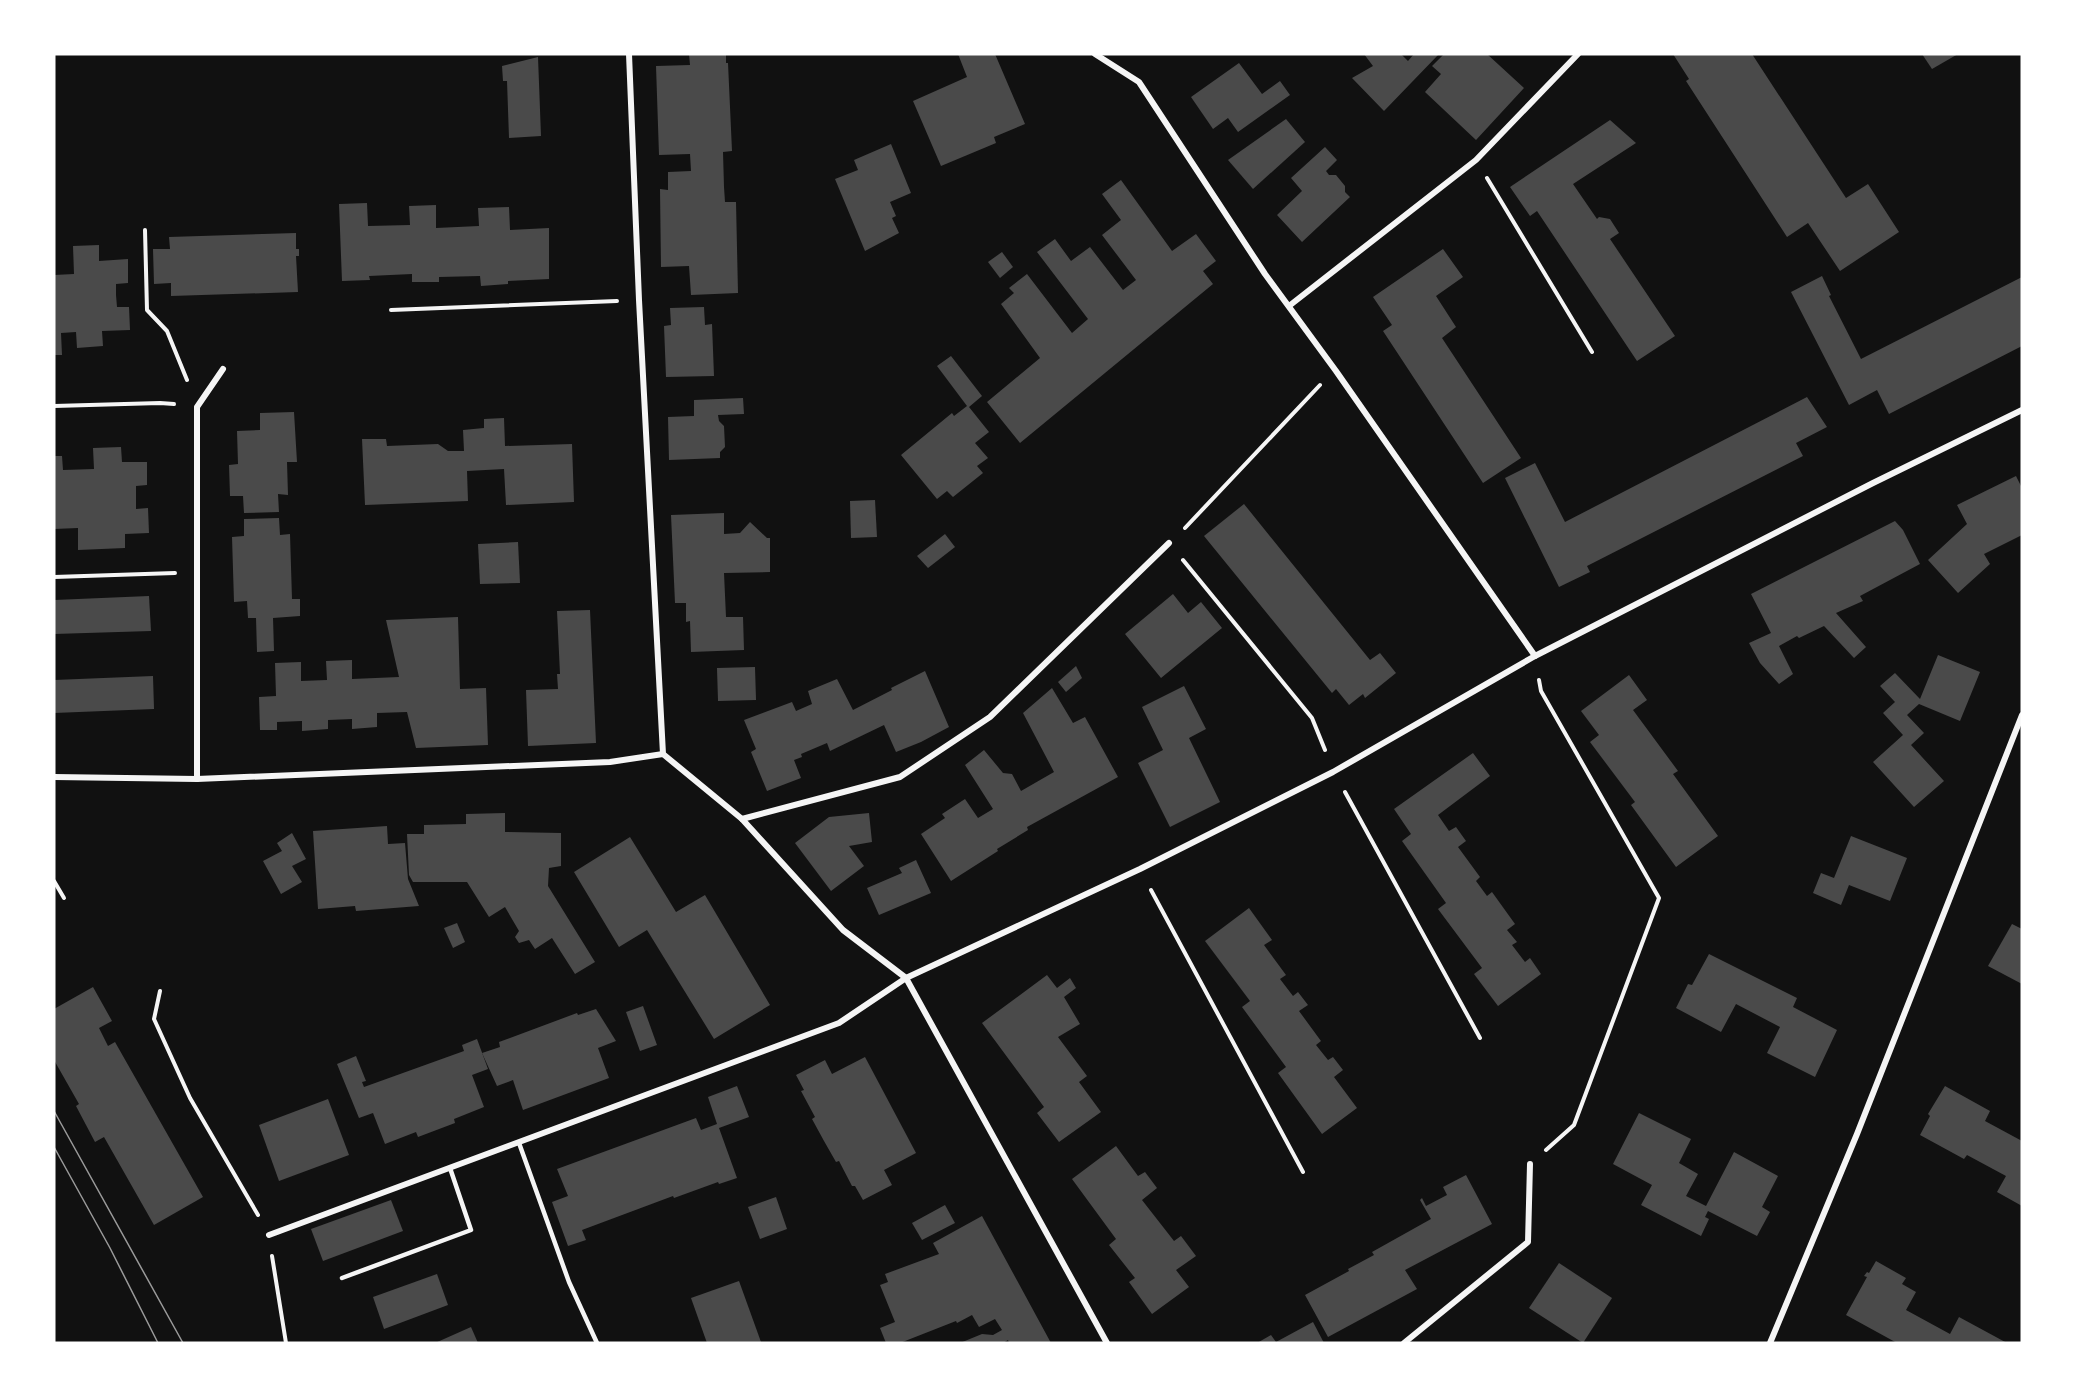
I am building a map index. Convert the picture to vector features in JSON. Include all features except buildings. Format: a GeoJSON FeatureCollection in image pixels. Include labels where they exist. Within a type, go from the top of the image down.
{"type":"FeatureCollection","features":[{"type":"Feature","properties":{"kind":"street"},"geometry":{"type":"LineString","coordinates":[[629,54],[639,300],[663,754],[742,819],[843,930],[906,978],[1107,1343]]}},
{"type":"Feature","properties":{"kind":"street"},"geometry":{"type":"LineString","coordinates":[[1095,54],[1139,82],[1259,265],[1535,656]]}},
{"type":"Feature","properties":{"kind":"street"},"geometry":{"type":"LineString","coordinates":[[1289,306],[1476,160],[1578,54]]}},
{"type":"Feature","properties":{"kind":"street"},"geometry":{"type":"LineString","coordinates":[[197,779],[197,407],[223,369]]}},
{"type":"Feature","properties":{"kind":"street"},"geometry":{"type":"LineString","coordinates":[[269,1235],[839,1023],[906,978],[1140,869],[1333,772],[1535,656],[1873,483],[2022,410]]}},
{"type":"Feature","properties":{"kind":"street"},"geometry":{"type":"LineString","coordinates":[[742,819],[900,777],[990,717],[1169,543]]}},
{"type":"Feature","properties":{"kind":"street"},"geometry":{"type":"LineString","coordinates":[[1770,1343],[1857,1134],[2022,715]]}},
{"type":"Feature","properties":{"kind":"street"},"geometry":{"type":"LineString","coordinates":[[54,777],[197,779],[610,762],[663,754]]}},
{"type":"Feature","properties":{"kind":"street"},"geometry":{"type":"LineString","coordinates":[[1404,1343],[1528,1242],[1530,1164]]}},
{"type":"Feature","properties":{"kind":"lane"},"geometry":{"type":"LineString","coordinates":[[519,1143],[569,1282],[597,1343]]}},
{"type":"Feature","properties":{"kind":"lane"},"geometry":{"type":"LineString","coordinates":[[342,1278],[471,1230],[450,1168]]}},
{"type":"Feature","properties":{"kind":"path"},"geometry":{"type":"LineString","coordinates":[[1476,160],[1592,352]]}},
{"type":"Feature","properties":{"kind":"path"},"geometry":{"type":"LineString","coordinates":[[54,406],[160,403],[197,407],[167,331],[147,310],[145,230]]}},
{"type":"Feature","properties":{"kind":"path"},"geometry":{"type":"LineString","coordinates":[[391,309],[639,300]]}},
{"type":"Feature","properties":{"kind":"path"},"geometry":{"type":"LineString","coordinates":[[1169,543],[1309,395],[1336,371]]}},
{"type":"Feature","properties":{"kind":"path"},"geometry":{"type":"LineString","coordinates":[[54,577],[197,572]]}},
{"type":"Feature","properties":{"kind":"path"},"geometry":{"type":"LineString","coordinates":[[1530,1164],[1574,1125],[1659,898],[1541,691],[1535,656]]}},
{"type":"Feature","properties":{"kind":"path"},"geometry":{"type":"LineString","coordinates":[[1140,869],[1303,1172]]}},
{"type":"Feature","properties":{"kind":"path"},"geometry":{"type":"LineString","coordinates":[[54,881],[64,898]]}},
{"type":"Feature","properties":{"kind":"path"},"geometry":{"type":"LineString","coordinates":[[160,991],[154,1019],[190,1098],[269,1235],[286,1343]]}},
{"type":"Feature","properties":{"kind":"tram line"},"geometry":{"type":"LineString","coordinates":[[54,1111],[183,1343]]}},
{"type":"Feature","properties":{"kind":"tram line"},"geometry":{"type":"LineString","coordinates":[[54,1147],[110,1248],[158,1343]]}}]}
